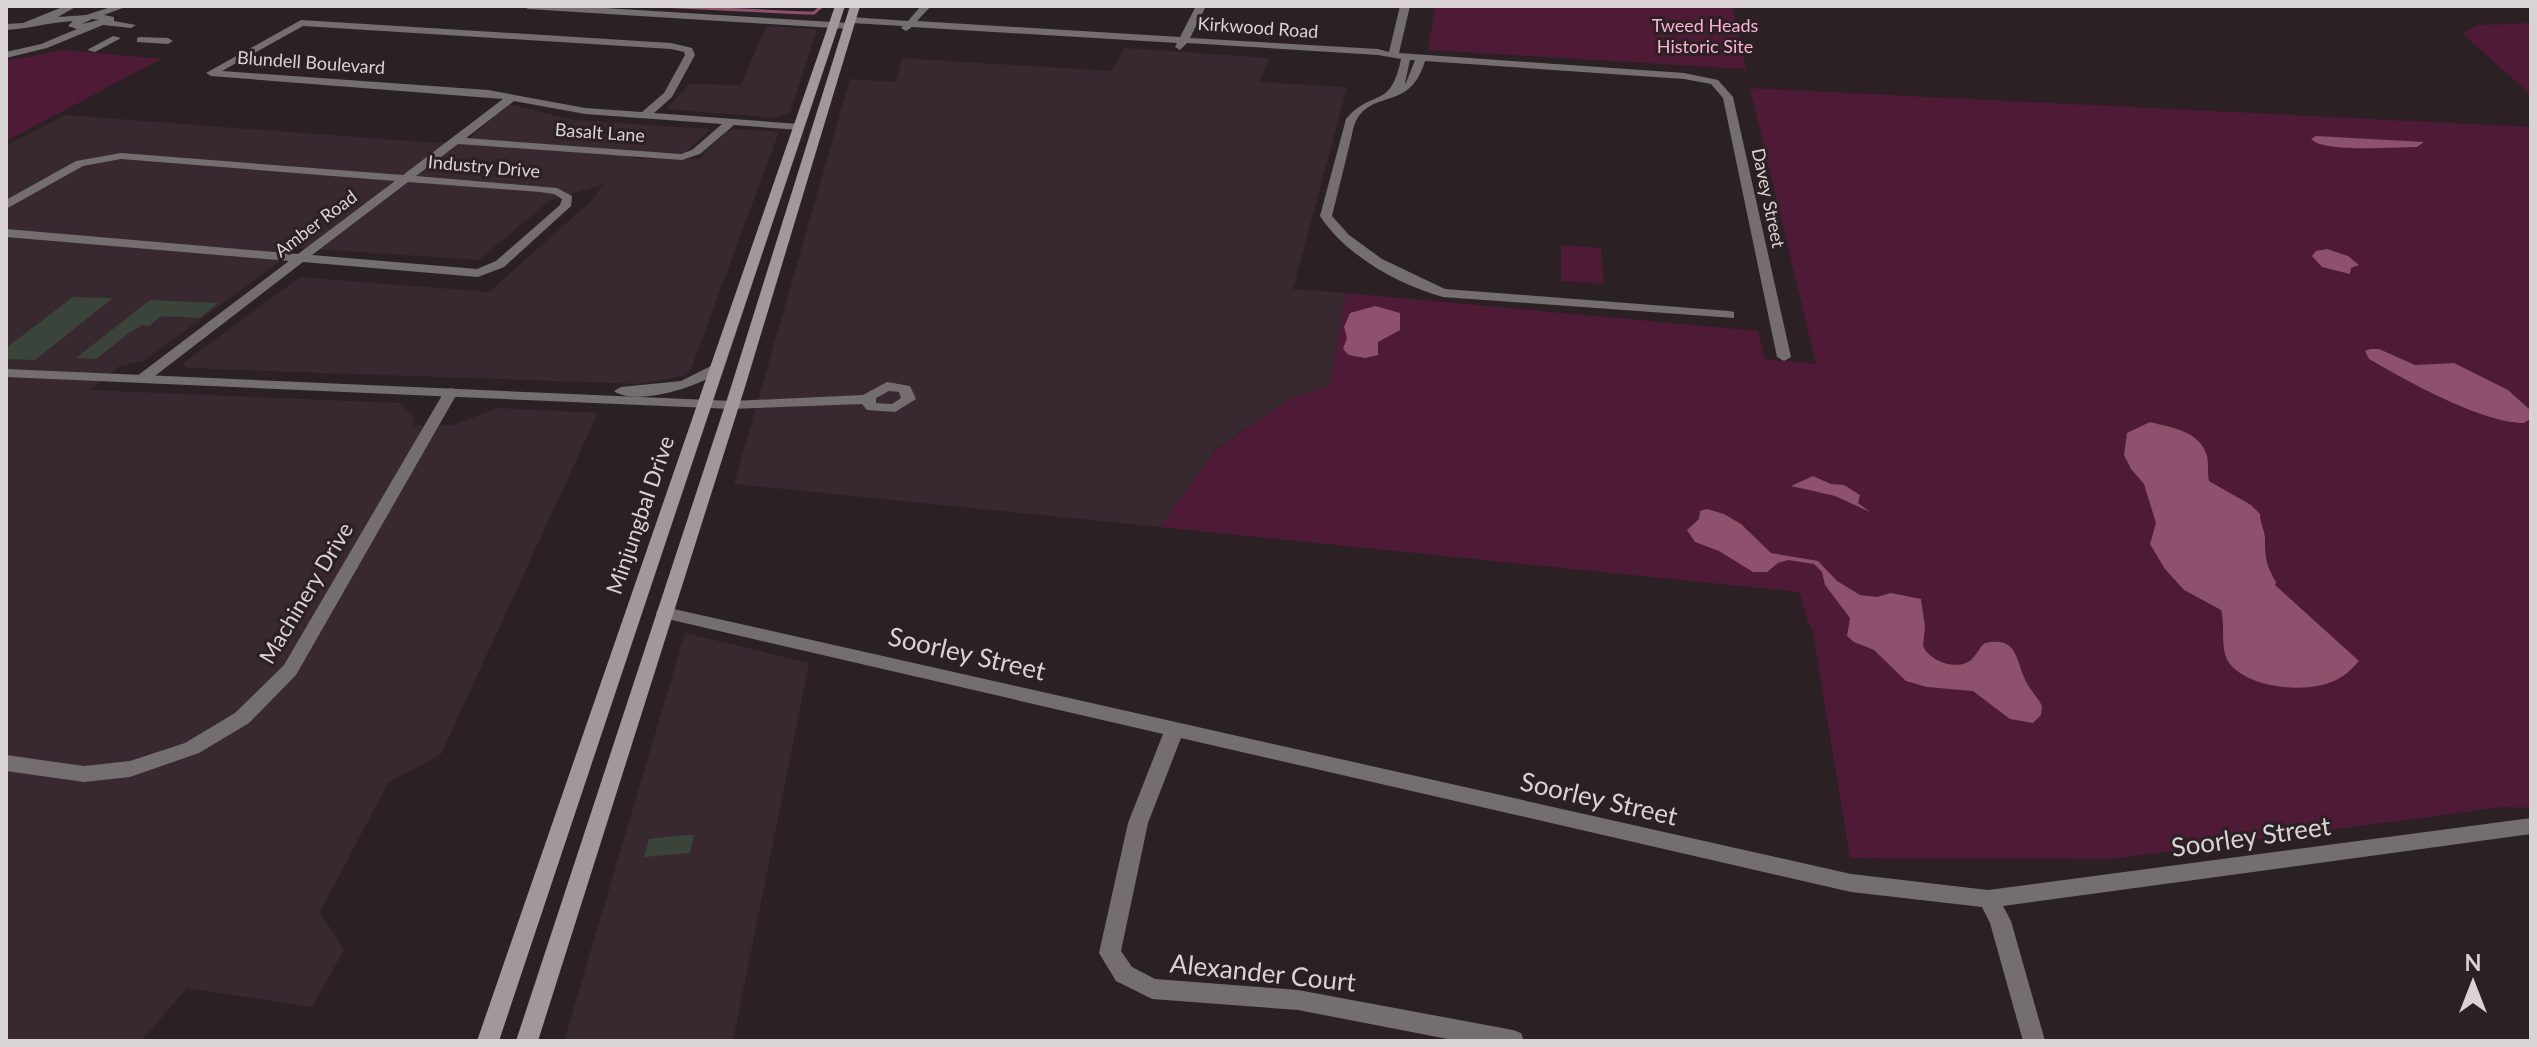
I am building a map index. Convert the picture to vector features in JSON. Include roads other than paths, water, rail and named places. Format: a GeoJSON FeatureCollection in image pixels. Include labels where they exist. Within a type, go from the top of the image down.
{"type":"FeatureCollection","features":[{"type":"Feature","properties":{"kind":"main road","name":"Minjungbal Drive"},"geometry":{"type":"LineString","coordinates":[[488,1041],[840,6]]}},
{"type":"Feature","properties":{"kind":"main road"},"geometry":{"type":"LineString","coordinates":[[527,1041],[732,405],[855,6]]}},
{"type":"Feature","properties":{"kind":"main road"},"geometry":{"type":"LineString","coordinates":[[799,127],[818,129]]}},
{"type":"Feature","properties":{"kind":"street"},"geometry":{"type":"LineString","coordinates":[[6,27],[43,20],[72,6]]}},
{"type":"Feature","properties":{"kind":"street"},"geometry":{"type":"LineString","coordinates":[[58,21],[73,26],[99,21],[123,6]]}},
{"type":"Feature","properties":{"kind":"street"},"geometry":{"type":"LineString","coordinates":[[6,55],[65,37],[133,6]]}},
{"type":"Feature","properties":{"kind":"street","name":"Kirkwood Road"},"geometry":{"type":"LineString","coordinates":[[528,6],[908,26],[1375,59],[1393,56],[1684,76]]}},
{"type":"Feature","properties":{"kind":"street"},"geometry":{"type":"LineString","coordinates":[[908,26],[926,6]]}},
{"type":"Feature","properties":{"kind":"street"},"geometry":{"type":"LineString","coordinates":[[1182,43],[1201,6]]}},
{"type":"Feature","properties":{"kind":"street"},"geometry":{"type":"LineString","coordinates":[[1393,56],[1405,6]]}},
{"type":"Feature","properties":{"kind":"street"},"geometry":{"type":"LineString","coordinates":[[43,20],[131,25]]}},
{"type":"Feature","properties":{"kind":"street","name":"Blundell Boulevard"},"geometry":{"type":"LineString","coordinates":[[645,115],[668,95],[690,55],[689,50],[671,46],[301,23],[211,73],[472,91],[585,111],[799,127]]}},
{"type":"Feature","properties":{"kind":"street"},"geometry":{"type":"LineString","coordinates":[[65,37],[73,26]]}},
{"type":"Feature","properties":{"kind":"street"},"geometry":{"type":"LineString","coordinates":[[92,50],[116,38]]}},
{"type":"Feature","properties":{"kind":"street"},"geometry":{"type":"LineString","coordinates":[[140,40],[168,41]]}},
{"type":"Feature","properties":{"kind":"street"},"geometry":{"type":"LineString","coordinates":[[1392,95],[1401,82],[1406,57]]}},
{"type":"Feature","properties":{"kind":"street"},"geometry":{"type":"LineString","coordinates":[[1421,58],[1414,83],[1358,111],[1351,119],[1326,216],[1329,225],[1341,236],[1424,288],[1461,296],[1729,315]]}},
{"type":"Feature","properties":{"kind":"street","name":"Davey Street"},"geometry":{"type":"LineString","coordinates":[[1684,76],[1714,82],[1728,97],[1784,357]]}},
{"type":"Feature","properties":{"kind":"street","name":"Amber Road"},"geometry":{"type":"LineString","coordinates":[[142,379],[512,97]]}},
{"type":"Feature","properties":{"kind":"street","name":"Basalt Lane"},"geometry":{"type":"LineString","coordinates":[[455,140],[682,157],[696,152],[731,122]]}},
{"type":"Feature","properties":{"kind":"street","name":"Industry Drive"},"geometry":{"type":"LineString","coordinates":[[6,205],[80,163],[104,156],[548,190],[564,195],[568,201],[500,264],[478,273],[6,233]]}},
{"type":"Feature","properties":{"kind":"street"},"geometry":{"type":"LineString","coordinates":[[458,393],[506,388],[622,391],[666,388],[700,381],[717,367]]}},
{"type":"Feature","properties":{"kind":"street"},"geometry":{"type":"LineString","coordinates":[[6,373],[732,405],[868,399]]}},
{"type":"Feature","properties":{"kind":"street","name":"Machinery Drive"},"geometry":{"type":"LineString","coordinates":[[6,763],[84,774],[130,769],[192,748],[242,718],[290,670],[458,393]]}},
{"type":"Feature","properties":{"kind":"street","name":"Soorley Street"},"geometry":{"type":"LineString","coordinates":[[665,613],[1851,883],[1988,899],[2531,826]]}},
{"type":"Feature","properties":{"kind":"street","name":"Alexander Court"},"geometry":{"type":"LineString","coordinates":[[1175,728],[1138,823],[1110,953],[1124,974],[1152,989],[1298,1000],[1513,1041]]}},
{"type":"Feature","properties":{"kind":"street"},"geometry":{"type":"LineString","coordinates":[[1988,899],[2000,921],[2034,1041]]}},
{"type":"Feature","properties":{"kind":"waterway"},"geometry":{"type":"LineString","coordinates":[[658,6],[805,13],[814,13],[822,6]]}},
{"type":"Feature","properties":{"kind":"park label","name":"Tweed Heads Historic Site"},"geometry":{"type":"Point","coordinates":[1705,36]}}]}
